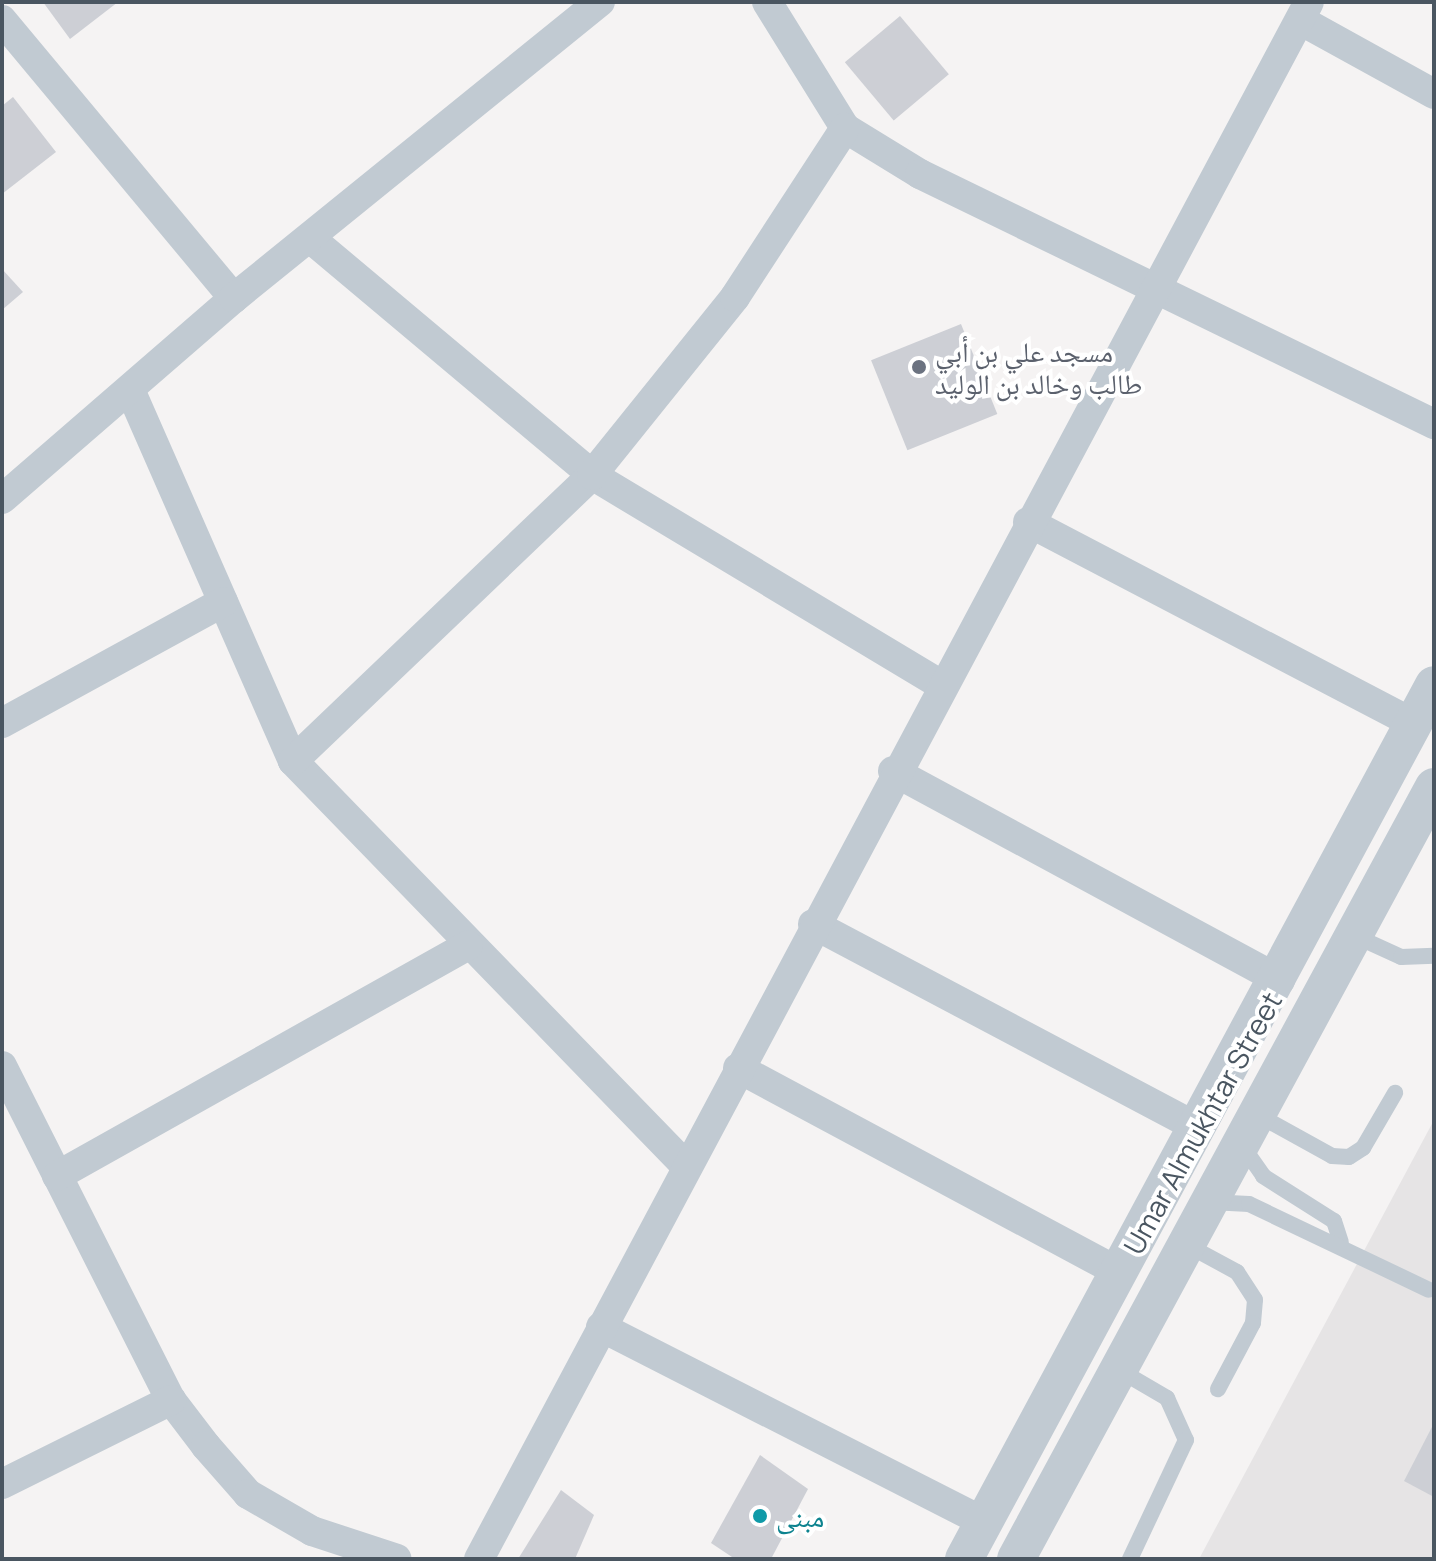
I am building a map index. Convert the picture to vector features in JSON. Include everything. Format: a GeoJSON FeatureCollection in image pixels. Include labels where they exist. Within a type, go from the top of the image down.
{"type":"FeatureCollection","features":[{"type":"Feature","properties":{"kind":"street"},"geometry":{"type":"LineString","coordinates":[[2,499],[131,392],[234,298],[600,2]]}},
{"type":"Feature","properties":{"kind":"street"},"geometry":{"type":"LineString","coordinates":[[767,2],[845,128],[920,174],[1156,293],[1434,424]]}},
{"type":"Feature","properties":{"kind":"street"},"geometry":{"type":"LineString","coordinates":[[479,1559],[893,771],[1156,293],[1304,11],[1434,94]]}},
{"type":"Feature","properties":{"kind":"street"},"geometry":{"type":"LineString","coordinates":[[2,20],[234,298]]}},
{"type":"Feature","properties":{"kind":"street"},"geometry":{"type":"LineString","coordinates":[[293,761],[592,475],[735,297],[845,128]]}},
{"type":"Feature","properties":{"kind":"street"},"geometry":{"type":"LineString","coordinates":[[310,238],[592,475],[940,684]]}},
{"type":"Feature","properties":{"kind":"street"},"geometry":{"type":"LineString","coordinates":[[131,392],[293,761],[468,945],[686,1166]]}},
{"type":"Feature","properties":{"kind":"street"},"geometry":{"type":"LineString","coordinates":[[1028,522],[1414,724]]}},
{"type":"Feature","properties":{"kind":"street"},"geometry":{"type":"LineString","coordinates":[[2,723],[223,602]]}},
{"type":"Feature","properties":{"kind":"street","name":"Umar Almukhtar Street"},"geometry":{"type":"LineString","coordinates":[[964,1559],[1280,980],[1434,685]]}},
{"type":"Feature","properties":{"kind":"street"},"geometry":{"type":"LineString","coordinates":[[893,771],[1280,980]]}},
{"type":"Feature","properties":{"kind":"street","name":"Umar Almukhtar Street"},"geometry":{"type":"LineString","coordinates":[[1016,1559],[1434,787]]}},
{"type":"Feature","properties":{"kind":"street"},"geometry":{"type":"LineString","coordinates":[[813,924],[1199,1128]]}},
{"type":"Feature","properties":{"kind":"street"},"geometry":{"type":"LineString","coordinates":[[57,1176],[468,945]]}},
{"type":"Feature","properties":{"kind":"street"},"geometry":{"type":"LineString","coordinates":[[2,1066],[171,1400],[248,1494],[312,1531],[397,1559]]}},
{"type":"Feature","properties":{"kind":"street"},"geometry":{"type":"LineString","coordinates":[[738,1068],[1120,1273]]}},
{"type":"Feature","properties":{"kind":"street"},"geometry":{"type":"LineString","coordinates":[[601,1327],[984,1522]]}},
{"type":"Feature","properties":{"kind":"street"},"geometry":{"type":"LineString","coordinates":[[2,1484],[171,1400]]}},
{"type":"Feature","properties":{"kind":"lane"},"geometry":{"type":"LineString","coordinates":[[1353,935],[1401,957],[1434,956]]}},
{"type":"Feature","properties":{"kind":"lane"},"geometry":{"type":"LineString","coordinates":[[1249,1128],[1332,1156],[1349,1157],[1363,1148],[1395,1093]]}},
{"type":"Feature","properties":{"kind":"lane"},"geometry":{"type":"LineString","coordinates":[[1249,1128],[1263,1176],[1334,1221],[1341,1242]]}},
{"type":"Feature","properties":{"kind":"lane"},"geometry":{"type":"LineString","coordinates":[[1210,1202],[1249,1204],[1321,1243],[1341,1242],[1429,1290]]}},
{"type":"Feature","properties":{"kind":"lane"},"geometry":{"type":"LineString","coordinates":[[1187,1245],[1237,1272],[1255,1300],[1253,1323],[1218,1389]]}},
{"type":"Feature","properties":{"kind":"lane"},"geometry":{"type":"LineString","coordinates":[[1119,1370],[1167,1398],[1186,1440],[1130,1559]]}},
{"type":"Feature","properties":{"kind":"shaded area"},"geometry":{"type":"Polygon","coordinates":[[[1434,1120],[1434,1559],[1199,1559],[1434,1120]]]}},
{"type":"Feature","properties":{"kind":"building"},"geometry":{"type":"Polygon","coordinates":[[[43,2],[118,2],[70,39],[43,2]]]}},
{"type":"Feature","properties":{"kind":"building"},"geometry":{"type":"Polygon","coordinates":[[[900,16],[949,74],[894,121],[845,62],[900,16]]]}},
{"type":"Feature","properties":{"kind":"building"},"geometry":{"type":"Polygon","coordinates":[[[13,97],[56,152],[2,194],[2,106],[13,97]]]}},
{"type":"Feature","properties":{"kind":"building"},"geometry":{"type":"Polygon","coordinates":[[[2,269],[23,292],[2,310],[2,269]]]}},
{"type":"Feature","properties":{"kind":"building","name":"مسجد علي بن أبي طالب وخالد بن الوليد"},"geometry":{"type":"Polygon","coordinates":[[[961,324],[997,414],[907,450],[871,360],[961,324]]]}},
{"type":"Feature","properties":{"kind":"building"},"geometry":{"type":"Polygon","coordinates":[[[1434,1423],[1434,1497],[1404,1481],[1434,1423]]]}},
{"type":"Feature","properties":{"kind":"building","name":"مبنى"},"geometry":{"type":"Polygon","coordinates":[[[760,1455],[808,1489],[771,1559],[735,1559],[711,1543],[760,1455]]]}},
{"type":"Feature","properties":{"kind":"building"},"geometry":{"type":"Polygon","coordinates":[[[561,1490],[594,1515],[575,1559],[518,1559],[561,1490]]]}},
{"type":"Feature","properties":{"kind":"place","name":"مسجد علي بن أبي طالب وخالد بن الوليد"},"geometry":{"type":"Point","coordinates":[919,367]}},
{"type":"Feature","properties":{"kind":"place","name":"مبنى"},"geometry":{"type":"Point","coordinates":[760,1516]}}]}
